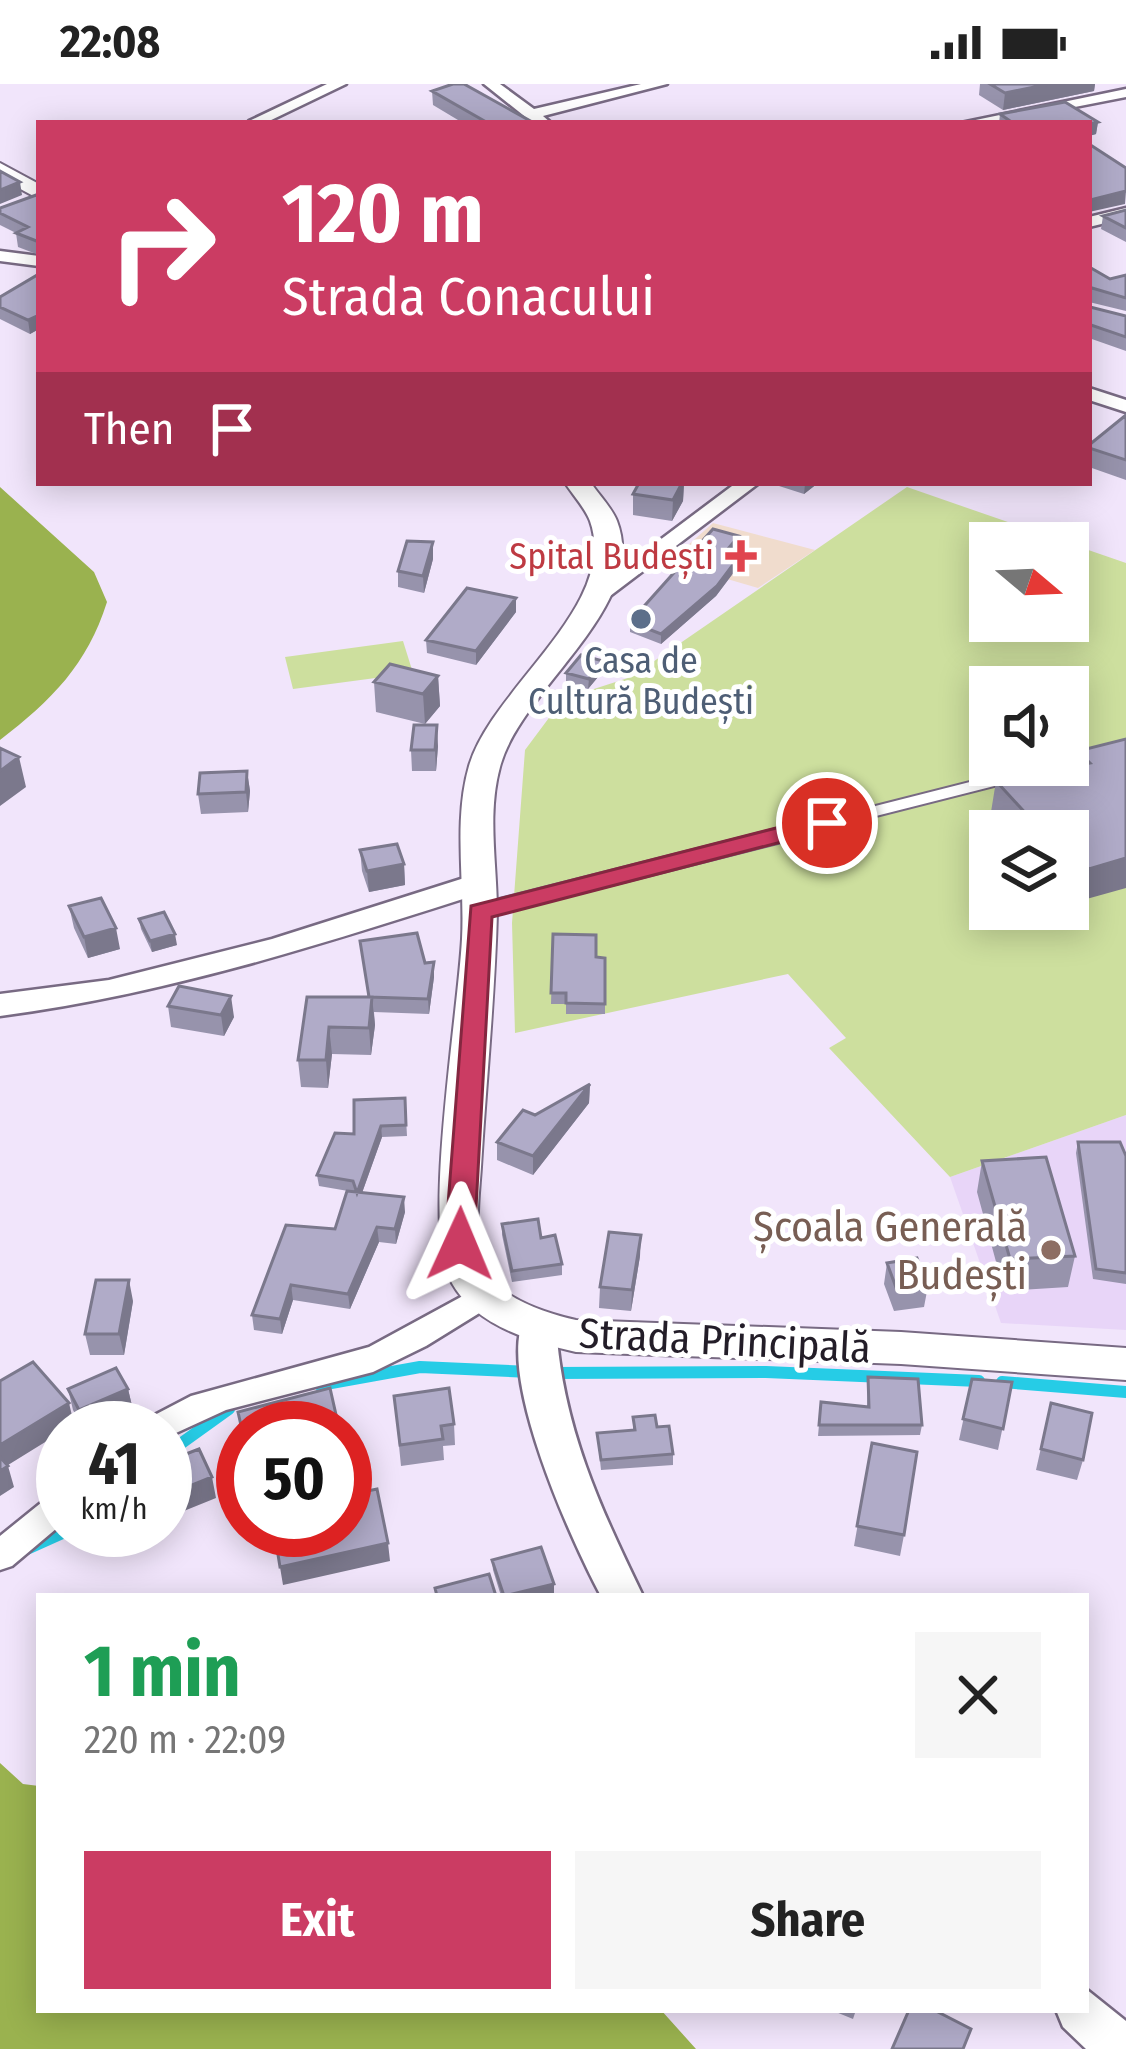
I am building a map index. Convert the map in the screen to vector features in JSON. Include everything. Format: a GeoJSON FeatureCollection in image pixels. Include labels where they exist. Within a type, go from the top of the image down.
{"type":"FeatureCollection","features":[{"type":"Feature","properties":{"kind":"main road"},"geometry":{"type":"LineString","coordinates":[[0,169],[34,199]]}},
{"type":"Feature","properties":{"kind":"main road"},"geometry":{"type":"LineString","coordinates":[[483,1296],[467,1273],[460,1244],[480,897],[479,793],[487,756],[524,689],[599,595],[610,572],[613,542],[599,508],[581,486]]}},
{"type":"Feature","properties":{"kind":"main road","name":"Strada Principală"},"geometry":{"type":"LineString","coordinates":[[483,1296],[539,1352],[576,1336],[901,1348],[1126,1364]]}},
{"type":"Feature","properties":{"kind":"street"},"geometry":{"type":"LineString","coordinates":[[259,120],[339,84]]}},
{"type":"Feature","properties":{"kind":"street"},"geometry":{"type":"LineString","coordinates":[[491,84],[538,118],[660,84]]}},
{"type":"Feature","properties":{"kind":"street"},"geometry":{"type":"LineString","coordinates":[[984,120],[1126,93]]}},
{"type":"Feature","properties":{"kind":"street"},"geometry":{"type":"LineString","coordinates":[[1092,221],[1126,213]]}},
{"type":"Feature","properties":{"kind":"street"},"geometry":{"type":"LineString","coordinates":[[0,256],[36,261]]}},
{"type":"Feature","properties":{"kind":"street"},"geometry":{"type":"LineString","coordinates":[[1092,395],[1126,406]]}},
{"type":"Feature","properties":{"kind":"street"},"geometry":{"type":"LineString","coordinates":[[599,595],[745,486]]}},
{"type":"Feature","properties":{"kind":"street"},"geometry":{"type":"LineString","coordinates":[[0,1005],[40,1004],[152,980],[480,897]]}},
{"type":"Feature","properties":{"kind":"street"},"geometry":{"type":"LineString","coordinates":[[192,1410],[213,1399],[343,1370],[398,1349],[483,1296]]}},
{"type":"Feature","properties":{"kind":"street"},"geometry":{"type":"LineString","coordinates":[[539,1352],[545,1410],[571,1487],[621,1593]]}},
{"type":"Feature","properties":{"kind":"street"},"geometry":{"type":"LineString","coordinates":[[11,1547],[36,1526]]}},
{"type":"Feature","properties":{"kind":"street"},"geometry":{"type":"LineString","coordinates":[[1082,2013],[1120,2049]]}},
{"type":"Feature","properties":{"kind":"lane"},"geometry":{"type":"LineString","coordinates":[[1089,758],[1126,752]]}},
{"type":"Feature","properties":{"kind":"lane"},"geometry":{"type":"LineString","coordinates":[[480,897],[969,785]]}},
{"type":"Feature","properties":{"kind":"shaded area","name":"Spital Budești"},"geometry":{"type":"Polygon","coordinates":[[[713,523],[815,550],[758,588],[669,562],[713,523]]]}},
{"type":"Feature","properties":{"kind":"shaded area","name":"Școala Generală Budești"},"geometry":{"type":"Polygon","coordinates":[[[1126,1115],[1126,1330],[1001,1323],[950,1177],[1126,1115]]]}},
{"type":"Feature","properties":{"kind":"green space"},"geometry":{"type":"Polygon","coordinates":[[[0,487],[94,572],[107,602],[89,645],[66,680],[0,740],[0,487]]]}},
{"type":"Feature","properties":{"kind":"green space"},"geometry":{"type":"Polygon","coordinates":[[[907,487],[1008,522],[969,522],[969,642],[1089,642],[1089,550],[1126,563],[1126,1115],[950,1177],[829,1048],[846,1038],[788,974],[515,1033],[512,923],[525,750],[563,699],[631,677],[907,487]]]}},
{"type":"Feature","properties":{"kind":"green space"},"geometry":{"type":"Polygon","coordinates":[[[403,641],[413,673],[293,689],[285,657],[403,641]]]}},
{"type":"Feature","properties":{"kind":"green space"},"geometry":{"type":"Polygon","coordinates":[[[0,1763],[23,1784],[36,1786],[36,2013],[664,2013],[696,2049],[0,2049],[0,1763]]]}},
{"type":"Feature","properties":{"kind":"building"},"geometry":{"type":"Polygon","coordinates":[[[464,84],[529,120],[483,120],[432,91],[464,84]]]}},
{"type":"Feature","properties":{"kind":"building"},"geometry":{"type":"Polygon","coordinates":[[[990,84],[1049,84],[1005,93],[990,84]]]}},
{"type":"Feature","properties":{"kind":"building"},"geometry":{"type":"Polygon","coordinates":[[[1065,102],[1098,122],[1009,120],[1000,114],[1065,102]]]}},
{"type":"Feature","properties":{"kind":"building"},"geometry":{"type":"Polygon","coordinates":[[[1092,146],[1126,168],[1126,191],[1092,200],[1092,146]]]}},
{"type":"Feature","properties":{"kind":"building"},"geometry":{"type":"Polygon","coordinates":[[[0,171],[20,182],[0,190],[0,171]]]}},
{"type":"Feature","properties":{"kind":"building"},"geometry":{"type":"Polygon","coordinates":[[[36,195],[36,241],[16,233],[28,227],[0,213],[0,208],[36,195]]]}},
{"type":"Feature","properties":{"kind":"building"},"geometry":{"type":"Polygon","coordinates":[[[1126,210],[1126,228],[1103,216],[1126,210]]]}},
{"type":"Feature","properties":{"kind":"building"},"geometry":{"type":"Polygon","coordinates":[[[1092,269],[1110,279],[1126,275],[1126,298],[1092,288],[1092,269]]]}},
{"type":"Feature","properties":{"kind":"building"},"geometry":{"type":"Polygon","coordinates":[[[36,276],[36,316],[28,320],[0,307],[0,297],[36,276]]]}},
{"type":"Feature","properties":{"kind":"building"},"geometry":{"type":"Polygon","coordinates":[[[1092,308],[1126,316],[1126,337],[1092,325],[1092,308]]]}},
{"type":"Feature","properties":{"kind":"building"},"geometry":{"type":"Polygon","coordinates":[[[1126,415],[1126,460],[1092,449],[1092,443],[1126,415]]]}},
{"type":"Feature","properties":{"kind":"building"},"geometry":{"type":"Polygon","coordinates":[[[637,486],[680,486],[673,500],[633,494],[637,486]]]}},
{"type":"Feature","properties":{"kind":"building"},"geometry":{"type":"Polygon","coordinates":[[[713,529],[739,536],[727,550],[741,554],[717,586],[661,634],[630,622],[713,529]]]}},
{"type":"Feature","properties":{"kind":"building"},"geometry":{"type":"Polygon","coordinates":[[[407,541],[433,542],[423,576],[398,571],[407,541]]]}},
{"type":"Feature","properties":{"kind":"building"},"geometry":{"type":"Polygon","coordinates":[[[467,588],[516,598],[476,651],[426,640],[467,588]]]}},
{"type":"Feature","properties":{"kind":"building"},"geometry":{"type":"Polygon","coordinates":[[[581,655],[603,661],[589,679],[566,673],[581,655]]]}},
{"type":"Feature","properties":{"kind":"building"},"geometry":{"type":"Polygon","coordinates":[[[390,664],[438,676],[423,694],[374,682],[390,664]]]}},
{"type":"Feature","properties":{"kind":"building"},"geometry":{"type":"Polygon","coordinates":[[[414,725],[437,725],[435,750],[411,750],[414,725]]]}},
{"type":"Feature","properties":{"kind":"building"},"geometry":{"type":"Polygon","coordinates":[[[1126,739],[1126,858],[1089,869],[1089,810],[1023,810],[1001,786],[1089,786],[1089,748],[1126,739]]]}},
{"type":"Feature","properties":{"kind":"building"},"geometry":{"type":"Polygon","coordinates":[[[0,748],[19,757],[0,771],[0,748]]]}},
{"type":"Feature","properties":{"kind":"building"},"geometry":{"type":"Polygon","coordinates":[[[247,771],[246,792],[198,794],[200,773],[247,771]]]}},
{"type":"Feature","properties":{"kind":"building"},"geometry":{"type":"Polygon","coordinates":[[[397,844],[404,864],[367,871],[360,850],[397,844]]]}},
{"type":"Feature","properties":{"kind":"building"},"geometry":{"type":"Polygon","coordinates":[[[101,898],[116,928],[84,937],[69,906],[101,898]]]}},
{"type":"Feature","properties":{"kind":"building"},"geometry":{"type":"Polygon","coordinates":[[[164,912],[175,934],[150,941],[139,919],[164,912]]]}},
{"type":"Feature","properties":{"kind":"building"},"geometry":{"type":"Polygon","coordinates":[[[417,933],[425,963],[434,962],[428,999],[369,997],[360,941],[417,933]]]}},
{"type":"Feature","properties":{"kind":"building"},"geometry":{"type":"Polygon","coordinates":[[[553,934],[596,935],[596,957],[605,958],[605,1004],[566,1003],[566,993],[551,993],[553,934]]]}},
{"type":"Feature","properties":{"kind":"building"},"geometry":{"type":"Polygon","coordinates":[[[179,986],[231,996],[221,1015],[168,1006],[179,986]]]}},
{"type":"Feature","properties":{"kind":"building"},"geometry":{"type":"Polygon","coordinates":[[[307,997],[372,997],[369,1028],[329,1027],[326,1060],[298,1060],[307,997]]]}},
{"type":"Feature","properties":{"kind":"building"},"geometry":{"type":"Polygon","coordinates":[[[590,1084],[533,1156],[497,1142],[523,1110],[535,1115],[590,1084]]]}},
{"type":"Feature","properties":{"kind":"building"},"geometry":{"type":"Polygon","coordinates":[[[405,1098],[406,1125],[381,1126],[357,1193],[353,1181],[317,1175],[335,1133],[354,1134],[354,1100],[405,1098]]]}},
{"type":"Feature","properties":{"kind":"building"},"geometry":{"type":"Polygon","coordinates":[[[1078,1142],[1120,1142],[1126,1156],[1126,1273],[1096,1269],[1078,1142]]]}},
{"type":"Feature","properties":{"kind":"building"},"geometry":{"type":"Polygon","coordinates":[[[1046,1157],[1075,1256],[1010,1259],[982,1161],[1046,1157]]]}},
{"type":"Feature","properties":{"kind":"building"},"geometry":{"type":"Polygon","coordinates":[[[347,1191],[404,1197],[395,1229],[377,1227],[348,1294],[291,1285],[280,1319],[252,1315],[286,1225],[335,1229],[347,1191]]]}},
{"type":"Feature","properties":{"kind":"building"},"geometry":{"type":"Polygon","coordinates":[[[538,1219],[541,1238],[555,1235],[562,1264],[512,1271],[502,1224],[538,1219]]]}},
{"type":"Feature","properties":{"kind":"building"},"geometry":{"type":"Polygon","coordinates":[[[609,1232],[641,1235],[632,1290],[600,1287],[609,1232]]]}},
{"type":"Feature","properties":{"kind":"building"},"geometry":{"type":"Polygon","coordinates":[[[917,1258],[928,1286],[897,1290],[887,1263],[917,1258]]]}},
{"type":"Feature","properties":{"kind":"building"},"geometry":{"type":"Polygon","coordinates":[[[96,1280],[129,1280],[119,1334],[85,1334],[96,1280]]]}},
{"type":"Feature","properties":{"kind":"building"},"geometry":{"type":"Polygon","coordinates":[[[33,1362],[67,1401],[36,1401],[36,1423],[0,1445],[0,1381],[33,1362]]]}},
{"type":"Feature","properties":{"kind":"building"},"geometry":{"type":"Polygon","coordinates":[[[116,1368],[128,1389],[100,1401],[74,1401],[68,1389],[116,1368]]]}},
{"type":"Feature","properties":{"kind":"building"},"geometry":{"type":"Polygon","coordinates":[[[868,1377],[918,1379],[922,1425],[819,1425],[821,1402],[869,1407],[868,1377]]]}},
{"type":"Feature","properties":{"kind":"building"},"geometry":{"type":"Polygon","coordinates":[[[972,1379],[1012,1382],[1003,1429],[963,1419],[972,1379]]]}},
{"type":"Feature","properties":{"kind":"building"},"geometry":{"type":"Polygon","coordinates":[[[330,1388],[333,1401],[280,1401],[330,1388]]]}},
{"type":"Feature","properties":{"kind":"building"},"geometry":{"type":"Polygon","coordinates":[[[449,1388],[454,1424],[441,1426],[443,1439],[400,1445],[394,1396],[449,1388]]]}},
{"type":"Feature","properties":{"kind":"building"},"geometry":{"type":"Polygon","coordinates":[[[1051,1403],[1092,1413],[1083,1460],[1041,1449],[1051,1403]]]}},
{"type":"Feature","properties":{"kind":"building"},"geometry":{"type":"Polygon","coordinates":[[[655,1415],[657,1427],[669,1426],[673,1454],[601,1460],[597,1433],[635,1430],[633,1417],[655,1415]]]}},
{"type":"Feature","properties":{"kind":"building"},"geometry":{"type":"Polygon","coordinates":[[[872,1443],[917,1452],[904,1535],[857,1526],[872,1443]]]}},
{"type":"Feature","properties":{"kind":"building"},"geometry":{"type":"Polygon","coordinates":[[[199,1449],[212,1477],[192,1485],[192,1452],[199,1449]]]}},
{"type":"Feature","properties":{"kind":"building"},"geometry":{"type":"Polygon","coordinates":[[[377,1489],[388,1543],[372,1547],[372,1490],[377,1489]]]}},
{"type":"Feature","properties":{"kind":"building"},"geometry":{"type":"Polygon","coordinates":[[[541,1547],[554,1584],[503,1593],[492,1560],[541,1547]]]}},
{"type":"Feature","properties":{"kind":"building"},"geometry":{"type":"Polygon","coordinates":[[[278,1557],[325,1557],[280,1567],[278,1557]]]}},
{"type":"Feature","properties":{"kind":"building"},"geometry":{"type":"Polygon","coordinates":[[[489,1574],[495,1593],[436,1593],[435,1588],[489,1574]]]}},
{"type":"Feature","properties":{"kind":"building"},"geometry":{"type":"Polygon","coordinates":[[[908,2013],[940,2013],[971,2029],[963,2049],[892,2049],[908,2013]]]}},
{"type":"Feature","properties":{"kind":"waterway"},"geometry":{"type":"LineString","coordinates":[[320,1385],[420,1367],[530,1372]]}},
{"type":"Feature","properties":{"kind":"waterway"},"geometry":{"type":"LineString","coordinates":[[416,1368],[435,1368]]}},
{"type":"Feature","properties":{"kind":"waterway"},"geometry":{"type":"LineString","coordinates":[[552,1373],[766,1372],[979,1381]]}},
{"type":"Feature","properties":{"kind":"waterway"},"geometry":{"type":"LineString","coordinates":[[1002,1382],[1126,1392]]}},
{"type":"Feature","properties":{"kind":"waterway"},"geometry":{"type":"LineString","coordinates":[[192,1436],[216,1418]]}},
{"type":"Feature","properties":{"kind":"waterway"},"geometry":{"type":"LineString","coordinates":[[0,1561],[36,1545]]}},
{"type":"Feature","properties":{"kind":"place","name":"Spital Budești"},"geometry":{"type":"Point","coordinates":[741,556]}},
{"type":"Feature","properties":{"kind":"place","name":"Casa de Cultură Budești"},"geometry":{"type":"Point","coordinates":[641,619]}},
{"type":"Feature","properties":{"kind":"place","name":"Școala Generală Budești"},"geometry":{"type":"Point","coordinates":[1051,1250]}},
{"type":"Feature","properties":{"kind":"route"},"geometry":{"type":"LineString","coordinates":[[460,1244],[480,912],[827,823]]}}]}
